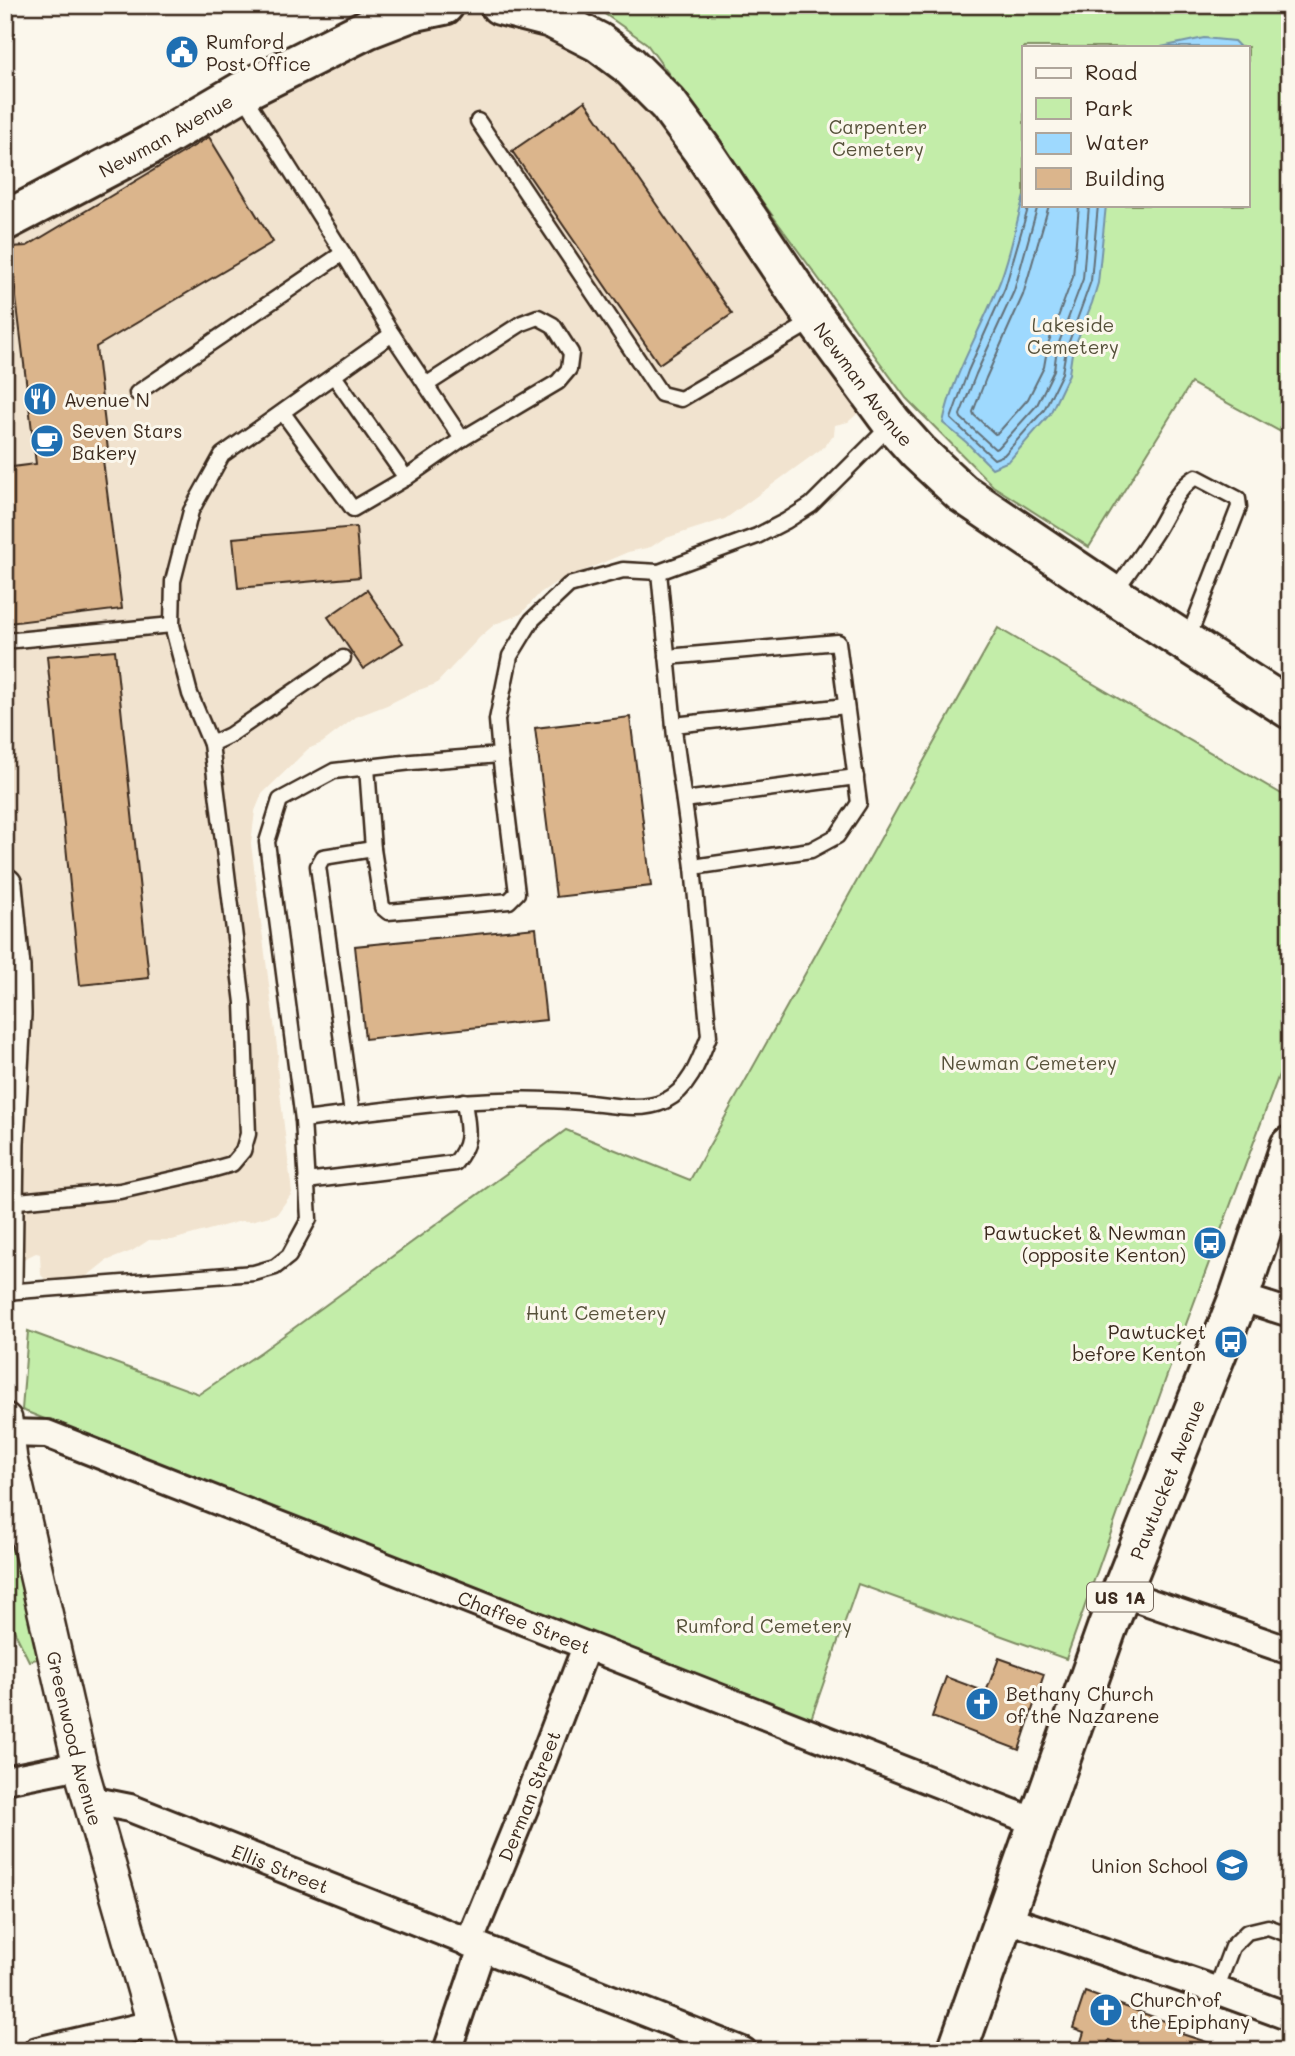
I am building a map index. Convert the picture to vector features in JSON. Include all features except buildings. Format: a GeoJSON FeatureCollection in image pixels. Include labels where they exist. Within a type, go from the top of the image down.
{"type":"FeatureCollection","features":[{"type":"Feature","properties":{"kind":"main road","name":"Newman Avenue"},"geometry":{"type":"LineString","coordinates":[[5,220],[150,145],[241,92],[367,29],[411,12],[444,5]]}},
{"type":"Feature","properties":{"kind":"main road","name":"Newman Avenue"},"geometry":{"type":"LineString","coordinates":[[500,5],[551,18],[598,41],[629,65],[668,104],[816,319],[892,423],[962,494],[1290,709]]}},
{"type":"Feature","properties":{"kind":"main road","name":"Pawtucket Avenue"},"geometry":{"type":"LineString","coordinates":[[957,2051],[1107,1628],[1239,1297],[1290,1146]]}},
{"type":"Feature","properties":{"kind":"street"},"geometry":{"type":"LineString","coordinates":[[5,885],[13,967],[14,1014],[7,1143],[5,1280]]}},
{"type":"Feature","properties":{"kind":"street"},"geometry":{"type":"LineString","coordinates":[[1239,1297],[1290,1313]]}},
{"type":"Feature","properties":{"kind":"street","name":"Chaffee Street"},"geometry":{"type":"LineString","coordinates":[[6,1427],[47,1434],[1038,1823]]}},
{"type":"Feature","properties":{"kind":"street","name":"Greenwood Avenue"},"geometry":{"type":"LineString","coordinates":[[6,1427],[10,1459],[80,1765],[157,2037]]}},
{"type":"Feature","properties":{"kind":"street"},"geometry":{"type":"LineString","coordinates":[[1122,1593],[1290,1651]]}},
{"type":"Feature","properties":{"kind":"street","name":"Derman Street"},"geometry":{"type":"LineString","coordinates":[[447,2051],[476,1946],[524,1809],[586,1647]]}},
{"type":"Feature","properties":{"kind":"street"},"geometry":{"type":"LineString","coordinates":[[5,1780],[80,1765]]}},
{"type":"Feature","properties":{"kind":"street","name":"Ellis Street"},"geometry":{"type":"LineString","coordinates":[[90,1800],[130,1808],[743,2051]]}},
{"type":"Feature","properties":{"kind":"street"},"geometry":{"type":"LineString","coordinates":[[1005,1919],[1290,2017]]}},
{"type":"Feature","properties":{"kind":"street"},"geometry":{"type":"LineString","coordinates":[[37,2051],[157,2037]]}},
{"type":"Feature","properties":{"kind":"lane"},"geometry":{"type":"LineString","coordinates":[[241,92],[391,334],[462,439]]}},
{"type":"Feature","properties":{"kind":"lane"},"geometry":{"type":"LineString","coordinates":[[478,121],[661,394],[681,399],[816,319]]}},
{"type":"Feature","properties":{"kind":"lane"},"geometry":{"type":"LineString","coordinates":[[137,393],[343,253]]}},
{"type":"Feature","properties":{"kind":"lane"},"geometry":{"type":"LineString","coordinates":[[283,413],[353,509],[406,478],[462,439],[558,382],[569,369],[571,353],[553,325],[538,317],[522,323],[426,385]]}},
{"type":"Feature","properties":{"kind":"lane"},"geometry":{"type":"LineString","coordinates":[[8,1202],[120,1191],[232,1164],[243,1151],[248,1134],[243,1003],[211,744],[190,694],[172,625],[173,581],[191,511],[222,455],[391,334]]}},
{"type":"Feature","properties":{"kind":"lane"},"geometry":{"type":"LineString","coordinates":[[334,376],[406,478]]}},
{"type":"Feature","properties":{"kind":"lane"},"geometry":{"type":"LineString","coordinates":[[368,767],[373,849],[382,907],[388,912],[509,901],[517,893],[497,720],[510,656],[532,620],[569,585],[623,570],[659,572],[757,536],[786,521],[811,505],[892,423]]}},
{"type":"Feature","properties":{"kind":"lane"},"geometry":{"type":"LineString","coordinates":[[1113,595],[1182,488],[1192,480],[1196,477],[1238,499],[1239,507],[1186,642]]}},
{"type":"Feature","properties":{"kind":"lane"},"geometry":{"type":"LineString","coordinates":[[303,1120],[464,1101],[548,1099],[644,1107],[666,1101],[684,1086],[700,1060],[709,1036],[693,867],[674,725],[659,572]]}},
{"type":"Feature","properties":{"kind":"lane"},"geometry":{"type":"LineString","coordinates":[[5,641],[172,625]]}},
{"type":"Feature","properties":{"kind":"lane"},"geometry":{"type":"LineString","coordinates":[[667,657],[838,642],[856,777],[859,803],[837,836],[811,850],[693,867]]}},
{"type":"Feature","properties":{"kind":"lane"},"geometry":{"type":"LineString","coordinates":[[211,744],[230,735],[343,658]]}},
{"type":"Feature","properties":{"kind":"lane"},"geometry":{"type":"LineString","coordinates":[[674,725],[846,706]]}},
{"type":"Feature","properties":{"kind":"lane"},"geometry":{"type":"LineString","coordinates":[[5,1292],[254,1272],[275,1267],[289,1256],[309,1219],[303,1120],[267,842],[281,800],[334,771],[500,755]]}},
{"type":"Feature","properties":{"kind":"lane"},"geometry":{"type":"LineString","coordinates":[[684,800],[856,777]]}},
{"type":"Feature","properties":{"kind":"lane"},"geometry":{"type":"LineString","coordinates":[[352,1114],[318,866],[323,857],[373,849]]}},
{"type":"Feature","properties":{"kind":"lane"},"geometry":{"type":"LineString","coordinates":[[306,1181],[455,1163],[465,1151],[468,1136],[464,1101]]}},
{"type":"Feature","properties":{"kind":"lane"},"geometry":{"type":"LineString","coordinates":[[1216,1990],[1232,1947],[1247,1932],[1268,1927],[1290,1935]]}},
{"type":"Feature","properties":{"kind":"shaded area"},"geometry":{"type":"Polygon","coordinates":[[[483,11],[507,15],[619,70],[668,124],[866,406],[848,422],[835,425],[834,435],[824,447],[725,519],[663,539],[651,547],[628,552],[555,583],[540,593],[521,614],[495,624],[436,684],[356,717],[322,743],[308,749],[262,794],[255,811],[251,844],[278,1055],[277,1067],[292,1193],[277,1214],[172,1240],[149,1240],[132,1251],[106,1261],[76,1285],[51,1286],[41,1275],[40,1254],[36,1253],[11,1265],[5,887],[5,224],[326,54],[452,13],[483,11]]]}},
{"type":"Feature","properties":{"kind":"green space"},"geometry":{"type":"Polygon","coordinates":[[[592,5],[1290,5],[1290,437],[1191,383],[1089,547],[993,486],[906,398],[646,43],[592,5]]]}},
{"type":"Feature","properties":{"kind":"green space"},"geometry":{"type":"Polygon","coordinates":[[[998,628],[1290,799],[1290,1045],[1166,1378],[1066,1659],[858,1584],[810,1722],[22,1410],[28,1331],[199,1394],[261,1352],[566,1130],[690,1180],[998,628]]]}},
{"type":"Feature","properties":{"kind":"green space"},"geometry":{"type":"Polygon","coordinates":[[[5,1421],[51,1655],[29,1661],[5,1617],[5,1421]]]}},
{"type":"Feature","properties":{"kind":"water"},"geometry":{"type":"Polygon","coordinates":[[[1204,38],[1234,41],[1239,46],[1166,46],[1204,38]]]}},
{"type":"Feature","properties":{"kind":"water"},"geometry":{"type":"Polygon","coordinates":[[[1022,204],[1022,206],[1106,206],[1098,283],[1072,353],[1069,374],[1050,414],[1009,461],[992,468],[943,423],[959,372],[1002,278],[1022,204]]]}},
{"type":"Feature","properties":{"kind":"place","name":"Rumford Post Office"},"geometry":{"type":"Point","coordinates":[182,52]}},
{"type":"Feature","properties":{"kind":"place","name":"Avenue N"},"geometry":{"type":"Point","coordinates":[40,399]}},
{"type":"Feature","properties":{"kind":"place","name":"Seven Stars Bakery"},"geometry":{"type":"Point","coordinates":[47,441]}},
{"type":"Feature","properties":{"kind":"place","name":"Pawtucket & Newman (opposite Kenton)"},"geometry":{"type":"Point","coordinates":[1210,1243]}},
{"type":"Feature","properties":{"kind":"place","name":"Pawtucket before Kenton"},"geometry":{"type":"Point","coordinates":[1231,1342]}},
{"type":"Feature","properties":{"kind":"place","name":"Bethany Church of the Nazarene"},"geometry":{"type":"Point","coordinates":[982,1704]}},
{"type":"Feature","properties":{"kind":"place","name":"Union School"},"geometry":{"type":"Point","coordinates":[1232,1865]}},
{"type":"Feature","properties":{"kind":"place","name":"Church of the Epiphany"},"geometry":{"type":"Point","coordinates":[1106,2010]}},
{"type":"Feature","properties":{"kind":"park label","name":"Carpenter Cemetery"},"geometry":{"type":"Point","coordinates":[878,137]}},
{"type":"Feature","properties":{"kind":"park label","name":"Lakeside Cemetery"},"geometry":{"type":"Point","coordinates":[1073,335]}},
{"type":"Feature","properties":{"kind":"park label","name":"Newman Cemetery"},"geometry":{"type":"Point","coordinates":[1029,1062]}},
{"type":"Feature","properties":{"kind":"park label","name":"Hunt Cemetery"},"geometry":{"type":"Point","coordinates":[596,1312]}},
{"type":"Feature","properties":{"kind":"park label","name":"Rumford Cemetery"},"geometry":{"type":"Point","coordinates":[764,1625]}}]}
